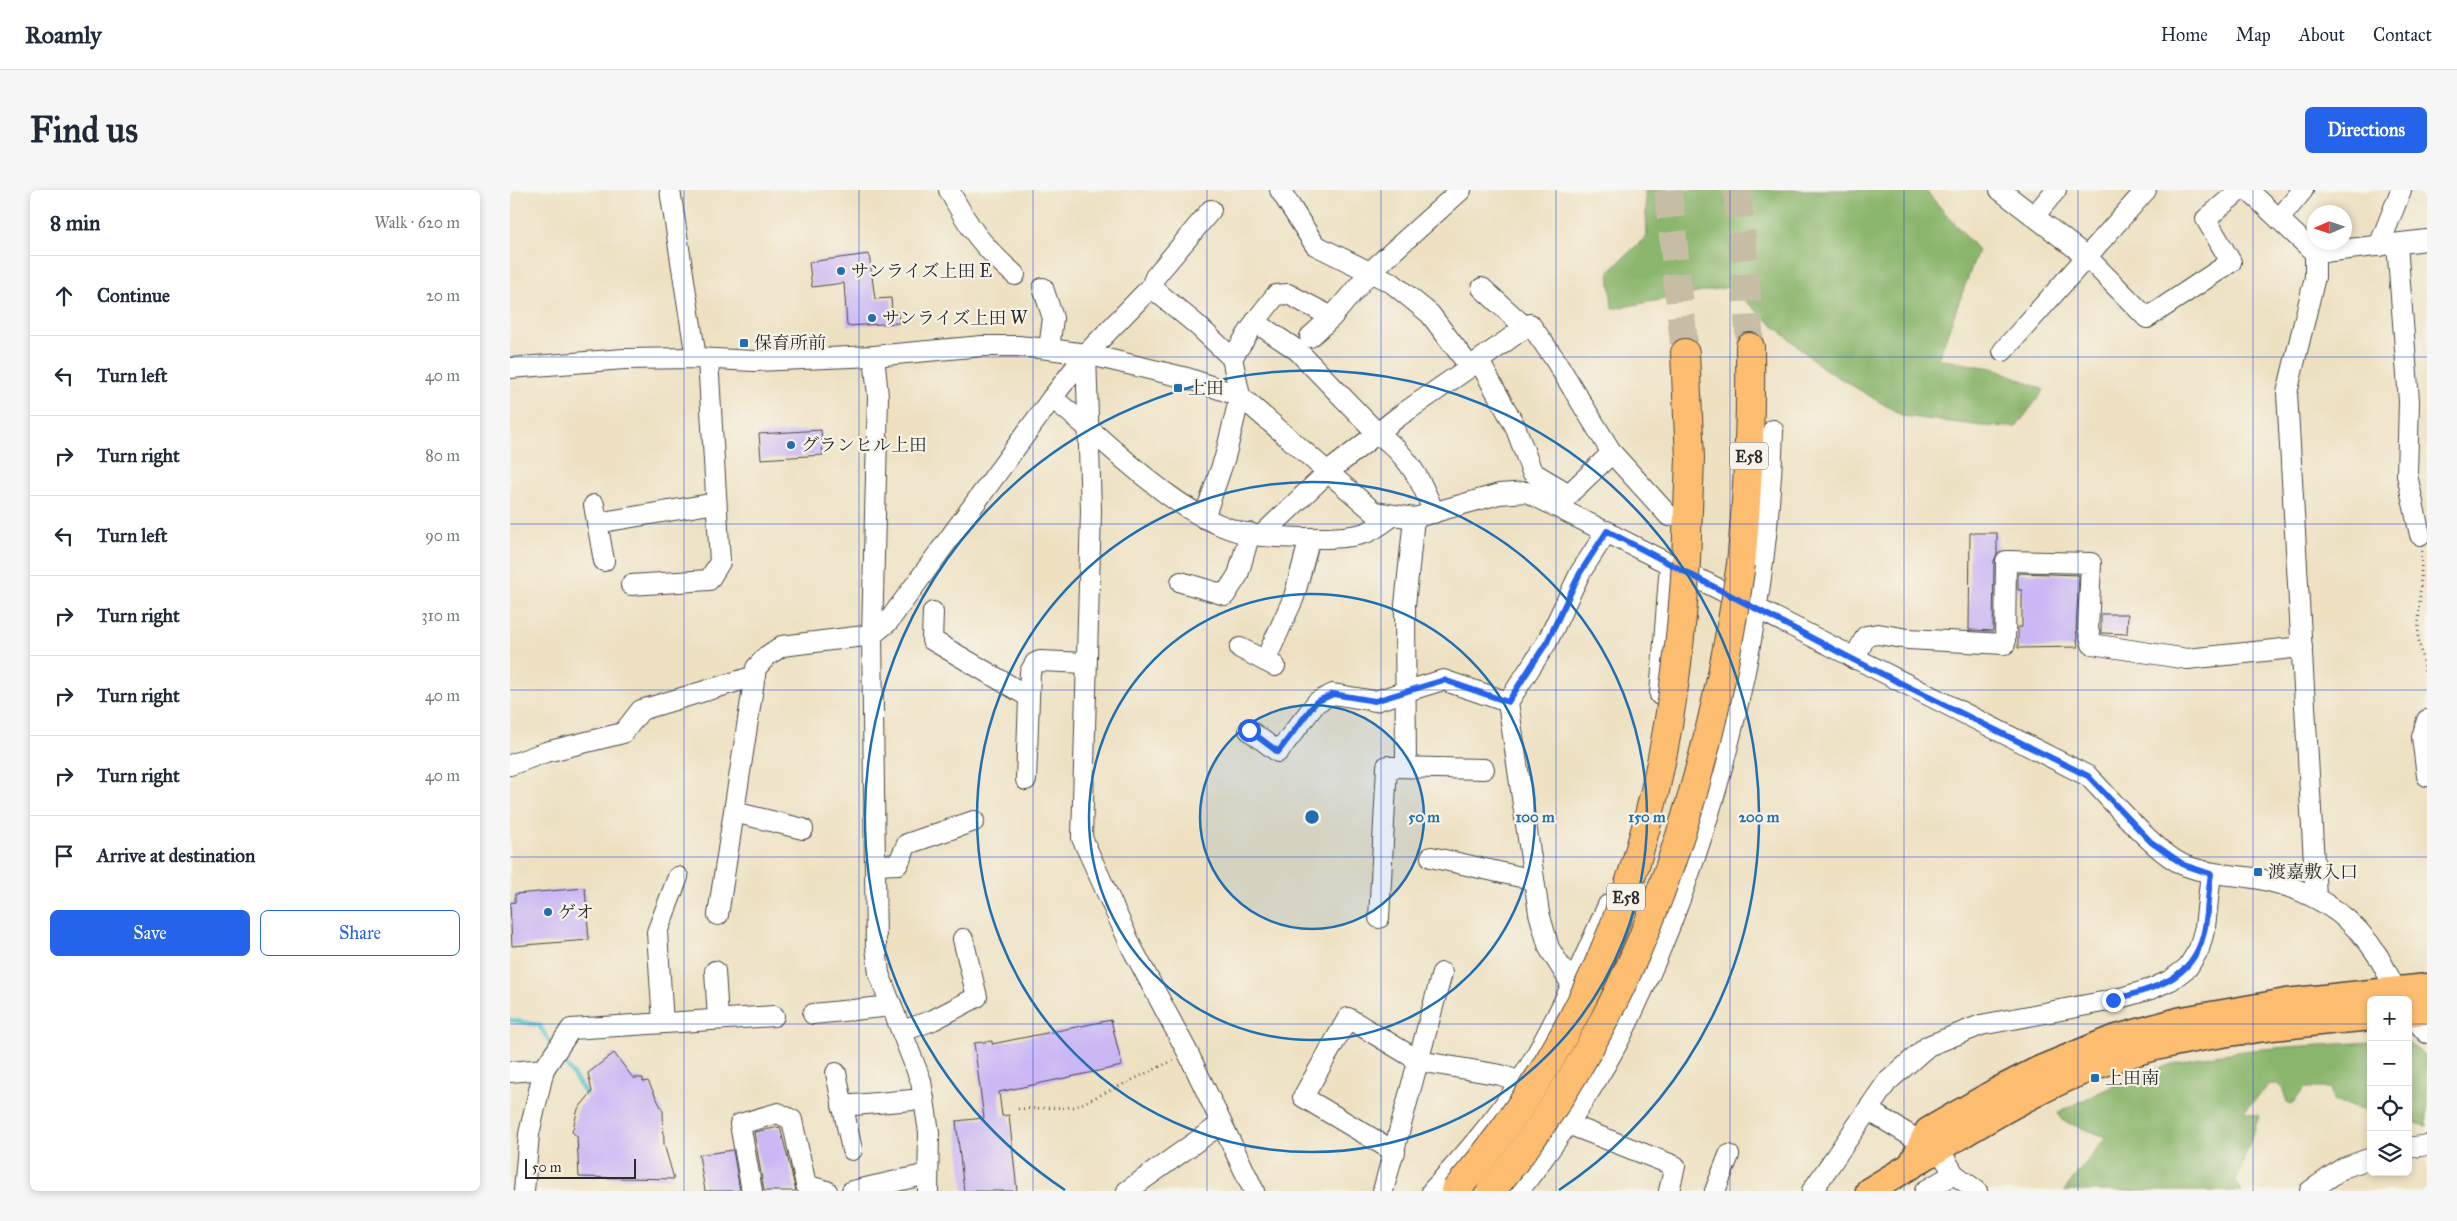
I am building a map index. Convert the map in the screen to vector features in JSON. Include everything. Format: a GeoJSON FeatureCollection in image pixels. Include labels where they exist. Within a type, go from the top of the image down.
{"type":"FeatureCollection","features":[{"type":"Feature","properties":{"kind":"highway","name":"E58"},"geometry":{"type":"LineString","coordinates":[[1491,1191],[1520,1154],[1559,1098],[1589,1048],[1618,992],[1652,912],[1676,848],[1709,735],[1726,657],[1741,564],[1748,499],[1751,396],[1750,347]]}},
{"type":"Feature","properties":{"kind":"highway","name":"E58"},"geometry":{"type":"LineString","coordinates":[[1455,1191],[1506,1128],[1554,1053],[1591,982],[1619,917],[1645,838],[1662,768],[1683,621],[1678,562],[1690,458],[1685,353]]}},
{"type":"Feature","properties":{"kind":"main road"},"geometry":{"type":"LineString","coordinates":[[2412,1000],[2427,987]]}},
{"type":"Feature","properties":{"kind":"main road"},"geometry":{"type":"LineString","coordinates":[[1924,1152],[1928,1131],[1997,1091],[2070,1056],[2113,1039],[2182,1020],[2286,1002],[2367,1005]]}},
{"type":"Feature","properties":{"kind":"main road"},"geometry":{"type":"LineString","coordinates":[[2412,1008],[2427,1011]]}},
{"type":"Feature","properties":{"kind":"main road"},"geometry":{"type":"LineString","coordinates":[[1869,1191],[1924,1152],[1991,1116],[2045,1090],[2114,1061],[2155,1047],[2232,1032],[2367,1017]]}},
{"type":"Feature","properties":{"kind":"street"},"geometry":{"type":"LineString","coordinates":[[631,585],[709,580],[720,562],[702,358],[670,190]]}},
{"type":"Feature","properties":{"kind":"street"},"geometry":{"type":"LineString","coordinates":[[949,190],[968,227],[989,252],[1014,275]]}},
{"type":"Feature","properties":{"kind":"street"},"geometry":{"type":"LineString","coordinates":[[1280,190],[1315,245],[1392,283],[1430,314],[1474,364],[1515,426],[1532,472],[1564,501],[1607,531],[1678,562],[1757,609],[1854,660],[2088,776],[2151,842],[2184,865],[2211,874],[2265,880],[2316,897],[2335,909],[2359,930],[2378,957],[2399,996]]}},
{"type":"Feature","properties":{"kind":"street"},"geometry":{"type":"LineString","coordinates":[[2000,190],[2087,257],[2147,318],[2231,262],[2206,219],[2240,190]]}},
{"type":"Feature","properties":{"kind":"street"},"geometry":{"type":"LineString","coordinates":[[2034,216],[2056,190]]}},
{"type":"Feature","properties":{"kind":"street"},"geometry":{"type":"LineString","coordinates":[[2003,351],[2146,190]]}},
{"type":"Feature","properties":{"kind":"street"},"geometry":{"type":"LineString","coordinates":[[2248,190],[2315,253],[2315,277],[2287,393],[2316,897]]}},
{"type":"Feature","properties":{"kind":"street"},"geometry":{"type":"LineString","coordinates":[[2279,219],[2303,190]]}},
{"type":"Feature","properties":{"kind":"street"},"geometry":{"type":"LineString","coordinates":[[2401,190],[2388,245],[2409,401],[2408,475],[2420,535]]}},
{"type":"Feature","properties":{"kind":"street"},"geometry":{"type":"LineString","coordinates":[[1310,337],[1332,318],[1371,271],[1451,193]]}},
{"type":"Feature","properties":{"kind":"street"},"geometry":{"type":"LineString","coordinates":[[718,915],[756,668],[767,656],[782,646],[872,635],[888,622],[1086,354],[1151,287],[1155,277],[1211,210]]}},
{"type":"Feature","properties":{"kind":"street"},"geometry":{"type":"LineString","coordinates":[[2315,253],[2427,240]]}},
{"type":"Feature","properties":{"kind":"street"},"geometry":{"type":"LineString","coordinates":[[1151,287],[1197,325],[1232,358],[1240,396],[1226,457],[1204,518]]}},
{"type":"Feature","properties":{"kind":"street"},"geometry":{"type":"LineString","coordinates":[[1043,288],[1053,318],[1049,349]]}},
{"type":"Feature","properties":{"kind":"street"},"geometry":{"type":"LineString","coordinates":[[1482,288],[1525,327]]}},
{"type":"Feature","properties":{"kind":"street"},"geometry":{"type":"LineString","coordinates":[[1232,358],[1255,322],[1276,295],[1288,294],[1332,318]]}},
{"type":"Feature","properties":{"kind":"street"},"geometry":{"type":"LineString","coordinates":[[1255,322],[1297,350],[1377,433],[1392,444],[1421,480],[1434,513]]}},
{"type":"Feature","properties":{"kind":"street"},"geometry":{"type":"LineString","coordinates":[[1181,582],[1225,595],[1238,575],[1255,534],[1377,433],[1530,324],[1554,358],[1612,453],[1669,516]]}},
{"type":"Feature","properties":{"kind":"street"},"geometry":{"type":"LineString","coordinates":[[510,368],[624,359],[702,358],[754,361],[874,356],[982,346],[1049,349],[1086,354],[1187,378],[1240,396],[1374,512],[1414,518],[1499,494],[1527,492],[1564,501]]}},
{"type":"Feature","properties":{"kind":"street"},"geometry":{"type":"LineString","coordinates":[[1086,354],[1090,511],[1082,838],[1132,948],[1188,1053],[1254,1191]]}},
{"type":"Feature","properties":{"kind":"street"},"geometry":{"type":"LineString","coordinates":[[852,1191],[928,1182],[929,1132],[922,1081],[879,974],[878,965],[872,635],[878,396],[874,356]]}},
{"type":"Feature","properties":{"kind":"street"},"geometry":{"type":"LineString","coordinates":[[1052,398],[1087,425],[1167,495],[1204,518],[1255,534],[1310,538],[1366,533],[1394,515]]}},
{"type":"Feature","properties":{"kind":"street"},"geometry":{"type":"LineString","coordinates":[[1519,1191],[1568,1124],[1627,1024],[1670,925],[1716,790],[1757,609],[1772,492],[1773,430]]}},
{"type":"Feature","properties":{"kind":"street"},"geometry":{"type":"LineString","coordinates":[[1564,501],[1612,453]]}},
{"type":"Feature","properties":{"kind":"street"},"geometry":{"type":"LineString","coordinates":[[604,561],[596,514],[716,503]]}},
{"type":"Feature","properties":{"kind":"street"},"geometry":{"type":"LineString","coordinates":[[1379,918],[1389,766],[1407,690],[1405,605],[1414,518]]}},
{"type":"Feature","properties":{"kind":"street"},"geometry":{"type":"LineString","coordinates":[[1572,985],[1549,948],[1539,913],[1508,702],[1547,642],[1580,573],[1607,531]]}},
{"type":"Feature","properties":{"kind":"street"},"geometry":{"type":"LineString","coordinates":[[1240,648],[1271,664],[1294,597],[1310,538]]}},
{"type":"Feature","properties":{"kind":"street"},"geometry":{"type":"LineString","coordinates":[[1854,660],[1866,636],[1878,634],[1908,640],[2005,644],[2006,561],[2091,562],[2088,629],[2092,644],[2187,659],[2302,647]]}},
{"type":"Feature","properties":{"kind":"street"},"geometry":{"type":"LineString","coordinates":[[1432,1191],[1469,1151],[1520,1082],[1572,985],[1635,846],[1649,800],[1678,562]]}},
{"type":"Feature","properties":{"kind":"street"},"geometry":{"type":"LineString","coordinates":[[933,612],[932,640],[1029,697]]}},
{"type":"Feature","properties":{"kind":"street"},"geometry":{"type":"LineString","coordinates":[[1026,780],[1030,672],[1035,663],[1040,661],[1086,663]]}},
{"type":"Feature","properties":{"kind":"street"},"geometry":{"type":"LineString","coordinates":[[510,764],[546,752],[623,733],[641,710],[754,676]]}},
{"type":"Feature","properties":{"kind":"street"},"geometry":{"type":"LineString","coordinates":[[1249,730],[1278,752],[1316,702],[1333,694],[1375,701],[1444,680],[1508,702]]}},
{"type":"Feature","properties":{"kind":"street"},"geometry":{"type":"LineString","coordinates":[[2427,720],[2422,737],[2427,776]]}},
{"type":"Feature","properties":{"kind":"street"},"geometry":{"type":"LineString","coordinates":[[1389,766],[1484,769]]}},
{"type":"Feature","properties":{"kind":"street"},"geometry":{"type":"LineString","coordinates":[[734,812],[803,829]]}},
{"type":"Feature","properties":{"kind":"street"},"geometry":{"type":"LineString","coordinates":[[875,865],[898,864],[907,844],[974,821]]}},
{"type":"Feature","properties":{"kind":"street"},"geometry":{"type":"LineString","coordinates":[[1432,857],[1534,880]]}},
{"type":"Feature","properties":{"kind":"street"},"geometry":{"type":"LineString","coordinates":[[1812,1191],[1887,1082],[1928,1046],[1981,1025],[2113,1000],[2151,989],[2171,980],[2188,967],[2199,949],[2205,928],[2211,874]]}},
{"type":"Feature","properties":{"kind":"street"},"geometry":{"type":"LineString","coordinates":[[663,1023],[657,932],[678,877]]}},
{"type":"Feature","properties":{"kind":"street"},"geometry":{"type":"LineString","coordinates":[[903,1031],[933,1020],[977,997],[963,939]]}},
{"type":"Feature","properties":{"kind":"street"},"geometry":{"type":"LineString","coordinates":[[714,971],[718,1020]]}},
{"type":"Feature","properties":{"kind":"street"},"geometry":{"type":"LineString","coordinates":[[1383,1191],[1442,973]]}},
{"type":"Feature","properties":{"kind":"street"},"geometry":{"type":"LineString","coordinates":[[813,1014],[892,1006]]}},
{"type":"Feature","properties":{"kind":"street"},"geometry":{"type":"LineString","coordinates":[[2412,1015],[2427,1034]]}},
{"type":"Feature","properties":{"kind":"street"},"geometry":{"type":"LineString","coordinates":[[524,1191],[528,1134],[544,1069],[571,1029],[774,1016]]}},
{"type":"Feature","properties":{"kind":"street"},"geometry":{"type":"LineString","coordinates":[[1395,1152],[1303,1098],[1348,1018],[1419,1060],[1501,1076],[1520,1082],[1568,1124],[1675,1166],[1669,1191]]}},
{"type":"Feature","properties":{"kind":"street"},"geometry":{"type":"LineString","coordinates":[[510,1072],[544,1069]]}},
{"type":"Feature","properties":{"kind":"street"},"geometry":{"type":"LineString","coordinates":[[836,1073],[852,1150]]}},
{"type":"Feature","properties":{"kind":"street"},"geometry":{"type":"LineString","coordinates":[[842,1106],[924,1099]]}},
{"type":"Feature","properties":{"kind":"street"},"geometry":{"type":"LineString","coordinates":[[1868,1110],[1977,1191]]}},
{"type":"Feature","properties":{"kind":"street"},"geometry":{"type":"LineString","coordinates":[[752,1191],[740,1124],[778,1113],[792,1120],[806,1186],[828,1191]]}},
{"type":"Feature","properties":{"kind":"street"},"geometry":{"type":"LineString","coordinates":[[1127,1191],[1221,1124]]}},
{"type":"Feature","properties":{"kind":"street"},"geometry":{"type":"LineString","coordinates":[[2412,1147],[2427,1145]]}},
{"type":"Feature","properties":{"kind":"street"},"geometry":{"type":"LineString","coordinates":[[1715,1191],[1729,1155]]}},
{"type":"Feature","properties":{"kind":"street"},"geometry":{"type":"LineString","coordinates":[[2310,1191],[2343,1168],[2367,1159]]}},
{"type":"Feature","properties":{"kind":"street"},"geometry":{"type":"LineString","coordinates":[[1925,1191],[1954,1174]]}},
{"type":"Feature","properties":{"kind":"path"},"geometry":{"type":"LineString","coordinates":[[2420,535],[2422,573],[2418,636],[2427,686]]}},
{"type":"Feature","properties":{"kind":"path"},"geometry":{"type":"LineString","coordinates":[[1018,1110],[1075,1107],[1188,1053]]}},
{"type":"Feature","properties":{"kind":"green space"},"geometry":{"type":"Polygon","coordinates":[[[1645,190],[1925,190],[1978,250],[1938,359],[1997,369],[2044,390],[2016,427],[1982,426],[1903,416],[1823,368],[1729,287],[1612,309],[1609,271],[1647,236],[1645,190]]]}},
{"type":"Feature","properties":{"kind":"green space"},"geometry":{"type":"Polygon","coordinates":[[[2367,1042],[2367,1110],[2333,1101],[2331,1088],[2305,1088],[2292,1104],[2287,1102],[2283,1090],[2277,1084],[2270,1084],[2244,1111],[2259,1116],[2236,1182],[2242,1191],[2064,1191],[2106,1137],[2063,1121],[2058,1112],[2131,1078],[2156,1069],[2209,1056],[2290,1047],[2367,1042]]]}},
{"type":"Feature","properties":{"kind":"green space"},"geometry":{"type":"Polygon","coordinates":[[[2412,1046],[2427,1057],[2427,1126],[2412,1122],[2412,1046]]]}},
{"type":"Feature","properties":{"kind":"building"},"geometry":{"type":"Polygon","coordinates":[[[869,254],[875,299],[891,298],[892,312],[898,312],[899,323],[847,326],[844,283],[812,287],[809,262],[869,254]]]}},
{"type":"Feature","properties":{"kind":"building","name":"グランヒル上田"},"geometry":{"type":"Polygon","coordinates":[[[821,430],[823,455],[761,459],[759,434],[821,430]]]}},
{"type":"Feature","properties":{"kind":"building"},"geometry":{"type":"Polygon","coordinates":[[[1970,533],[1997,533],[1997,554],[1994,561],[1993,631],[1969,630],[1970,533]]]}},
{"type":"Feature","properties":{"kind":"building"},"geometry":{"type":"Polygon","coordinates":[[[2018,573],[2079,575],[2076,628],[2078,647],[2018,648],[2018,627],[2022,627],[2022,590],[2018,590],[2018,573]]]}},
{"type":"Feature","properties":{"kind":"building"},"geometry":{"type":"Polygon","coordinates":[[[2101,614],[2128,614],[2127,634],[2101,633],[2101,614]]]}},
{"type":"Feature","properties":{"kind":"building","name":"ゲオ"},"geometry":{"type":"Polygon","coordinates":[[[585,888],[589,940],[512,946],[510,903],[515,902],[515,894],[585,888]]]}},
{"type":"Feature","properties":{"kind":"building"},"geometry":{"type":"Polygon","coordinates":[[[1111,1020],[1122,1066],[999,1092],[1002,1116],[1009,1115],[1017,1191],[964,1191],[956,1121],[984,1118],[974,1043],[992,1041],[992,1044],[1111,1020]]]}},
{"type":"Feature","properties":{"kind":"building"},"geometry":{"type":"Polygon","coordinates":[[[614,1053],[633,1078],[643,1078],[643,1082],[648,1081],[663,1111],[664,1144],[674,1179],[579,1177],[577,1136],[572,1132],[578,1109],[592,1092],[588,1073],[614,1053]]]}},
{"type":"Feature","properties":{"kind":"building"},"geometry":{"type":"Polygon","coordinates":[[[780,1127],[796,1191],[764,1191],[754,1132],[780,1127]]]}},
{"type":"Feature","properties":{"kind":"building"},"geometry":{"type":"Polygon","coordinates":[[[733,1150],[740,1191],[705,1191],[699,1155],[733,1150]]]}},
{"type":"Feature","properties":{"kind":"waterway"},"geometry":{"type":"LineString","coordinates":[[510,1020],[539,1025],[552,1046]]}},
{"type":"Feature","properties":{"kind":"waterway"},"geometry":{"type":"LineString","coordinates":[[560,1056],[586,1094]]}},
{"type":"Feature","properties":{"kind":"tunnel"},"geometry":{"type":"LineString","coordinates":[[1668,190],[1685,353]]}},
{"type":"Feature","properties":{"kind":"tunnel"},"geometry":{"type":"LineString","coordinates":[[1737,190],[1746,278],[1750,347]]}},
{"type":"Feature","properties":{"kind":"place","name":"サンライズ上田 E"},"geometry":{"type":"Point","coordinates":[841,271]}},
{"type":"Feature","properties":{"kind":"place","name":"サンライズ上田 W"},"geometry":{"type":"Point","coordinates":[872,318]}},
{"type":"Feature","properties":{"kind":"place","name":"保育所前"},"geometry":{"type":"Point","coordinates":[744,343]}},
{"type":"Feature","properties":{"kind":"place","name":"上田"},"geometry":{"type":"Point","coordinates":[1178,388]}},
{"type":"Feature","properties":{"kind":"place","name":"グランヒル上田"},"geometry":{"type":"Point","coordinates":[791,445]}},
{"type":"Feature","properties":{"kind":"place","name":"渡嘉敷入口"},"geometry":{"type":"Point","coordinates":[2258,872]}},
{"type":"Feature","properties":{"kind":"place","name":"ゲオ"},"geometry":{"type":"Point","coordinates":[548,912]}},
{"type":"Feature","properties":{"kind":"place","name":"上田南"},"geometry":{"type":"Point","coordinates":[2095,1078]}},
{"type":"Feature","properties":{"kind":"route"},"geometry":{"type":"LineString","coordinates":[[1249,730],[1278,752],[1316,702],[1333,694],[1375,701],[1444,680],[1508,702],[1547,642],[1580,573],[1607,531],[1854,660],[2088,776],[2151,842],[2184,865],[2211,874],[2205,928],[2199,949],[2188,967],[2171,980],[2151,989],[2113,1000]]}}]}
